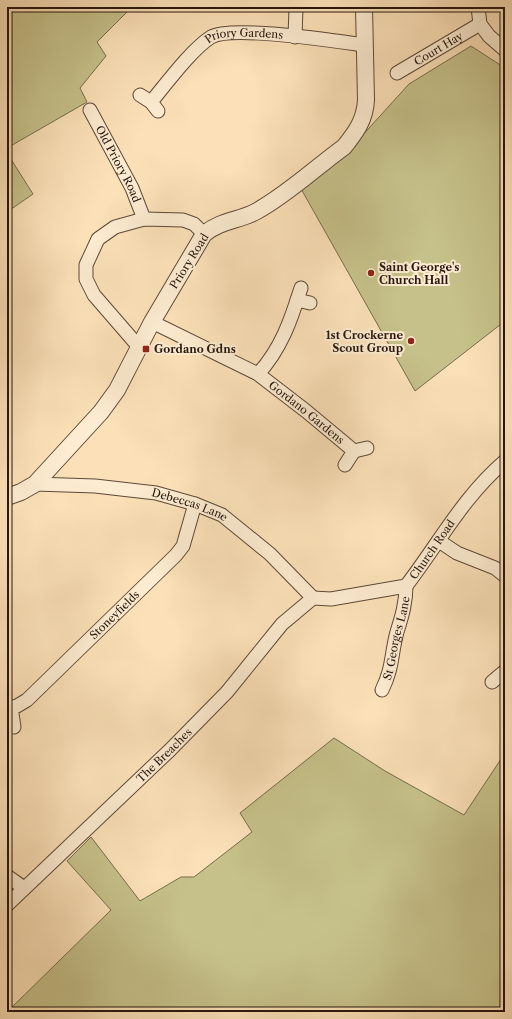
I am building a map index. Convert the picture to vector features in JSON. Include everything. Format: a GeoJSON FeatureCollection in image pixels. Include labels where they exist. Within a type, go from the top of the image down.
{"type":"FeatureCollection","features":[{"type":"Feature","properties":{"kind":"street"},"geometry":{"type":"LineString","coordinates":[[295,37],[296,7]]}},
{"type":"Feature","properties":{"kind":"street","name":"Priory Road"},"geometry":{"type":"LineString","coordinates":[[7,497],[21,492],[35,484],[101,412],[117,390],[152,322],[204,234],[214,226],[247,216],[266,206],[344,147],[360,125],[365,113],[364,7]]}},
{"type":"Feature","properties":{"kind":"street"},"geometry":{"type":"LineString","coordinates":[[478,7],[480,24],[489,36],[505,50]]}},
{"type":"Feature","properties":{"kind":"street","name":"Court Hay"},"geometry":{"type":"LineString","coordinates":[[396,73],[480,24]]}},
{"type":"Feature","properties":{"kind":"street","name":"Priory Gardens"},"geometry":{"type":"LineString","coordinates":[[150,103],[200,46],[220,33],[238,32],[364,44]]}},
{"type":"Feature","properties":{"kind":"street","name":"Old Priory Road"},"geometry":{"type":"LineString","coordinates":[[90,110],[132,188],[144,219]]}},
{"type":"Feature","properties":{"kind":"street"},"geometry":{"type":"LineString","coordinates":[[139,347],[94,295],[86,279],[86,265],[98,239],[115,227],[144,219],[183,220],[194,224],[204,234]]}},
{"type":"Feature","properties":{"kind":"street","name":"Gordano Gardens"},"geometry":{"type":"LineString","coordinates":[[258,374],[279,347],[299,294],[310,303]]}},
{"type":"Feature","properties":{"kind":"street","name":"Gordano Gardens"},"geometry":{"type":"LineString","coordinates":[[152,322],[258,374],[354,451]]}},
{"type":"Feature","properties":{"kind":"street","name":"Gordano Gardens"},"geometry":{"type":"LineString","coordinates":[[345,466],[354,451],[367,448]]}},
{"type":"Feature","properties":{"kind":"street","name":"Church Road"},"geometry":{"type":"LineString","coordinates":[[313,598],[331,599],[406,586],[439,541],[460,508],[485,478],[505,461]]}},
{"type":"Feature","properties":{"kind":"street","name":"Debeccas Lane"},"geometry":{"type":"LineString","coordinates":[[35,484],[95,486],[156,493],[195,504],[222,516],[270,554],[313,598]]}},
{"type":"Feature","properties":{"kind":"street","name":"Stoneyfields"},"geometry":{"type":"LineString","coordinates":[[14,727],[9,708],[17,706],[27,700],[176,555],[183,546],[195,504]]}},
{"type":"Feature","properties":{"kind":"street"},"geometry":{"type":"LineString","coordinates":[[439,541],[463,556],[495,568],[505,576]]}},
{"type":"Feature","properties":{"kind":"street","name":"St Georges Lane"},"geometry":{"type":"LineString","coordinates":[[382,690],[390,675],[394,659],[397,632],[402,619],[406,598],[406,586]]}},
{"type":"Feature","properties":{"kind":"street","name":"The Breaches"},"geometry":{"type":"LineString","coordinates":[[7,905],[170,750],[227,692],[282,624],[313,598]]}},
{"type":"Feature","properties":{"kind":"street"},"geometry":{"type":"LineString","coordinates":[[492,682],[505,670]]}},
{"type":"Feature","properties":{"kind":"street"},"geometry":{"type":"LineString","coordinates":[[7,876],[24,888]]}},
{"type":"Feature","properties":{"kind":"shaded area"},"geometry":{"type":"Polygon","coordinates":[[[7,7],[132,7],[97,42],[106,56],[80,88],[87,102],[7,148],[7,7]]]}},
{"type":"Feature","properties":{"kind":"shaded area"},"geometry":{"type":"Polygon","coordinates":[[[471,46],[505,68],[505,321],[415,391],[300,187],[360,138],[409,84],[471,46]]]}},
{"type":"Feature","properties":{"kind":"shaded area"},"geometry":{"type":"Polygon","coordinates":[[[7,153],[33,194],[7,212],[7,153]]]}},
{"type":"Feature","properties":{"kind":"shaded area"},"geometry":{"type":"Polygon","coordinates":[[[334,738],[385,771],[464,815],[505,753],[505,1012],[7,1012],[111,910],[67,861],[91,837],[140,901],[181,877],[194,877],[252,832],[240,813],[334,738]]]}},
{"type":"Feature","properties":{"kind":"place","name":"Saint George's Church Hall"},"geometry":{"type":"Point","coordinates":[371,273]}},
{"type":"Feature","properties":{"kind":"place","name":"1st Crockerne Scout Group"},"geometry":{"type":"Point","coordinates":[411,341]}},
{"type":"Feature","properties":{"kind":"place","name":"Gordano Gdns"},"geometry":{"type":"Point","coordinates":[146,349]}}]}
